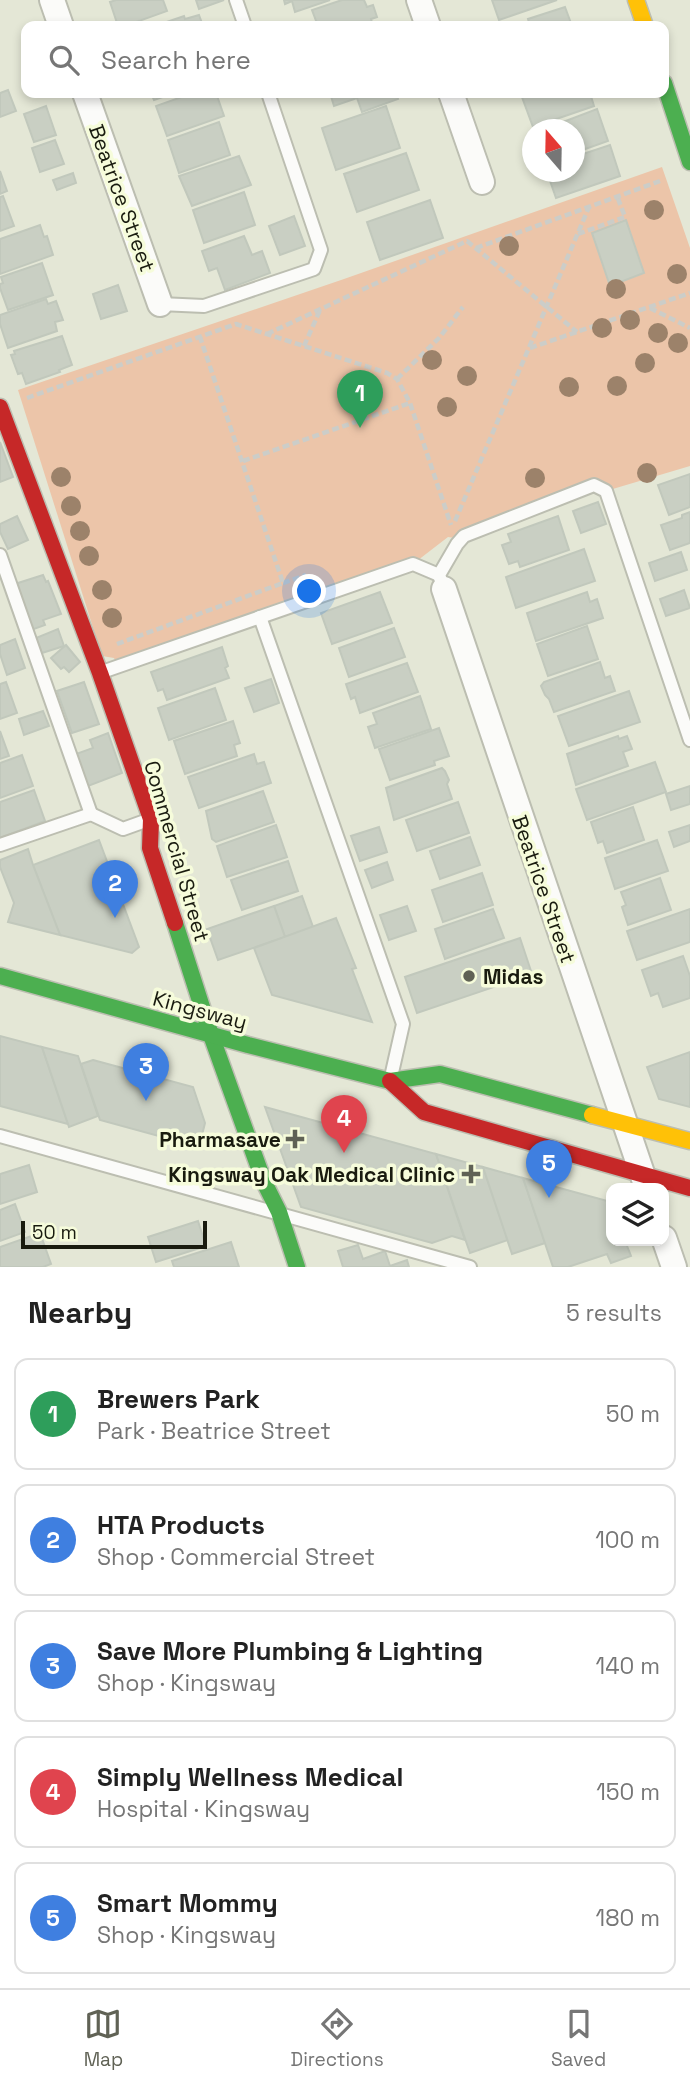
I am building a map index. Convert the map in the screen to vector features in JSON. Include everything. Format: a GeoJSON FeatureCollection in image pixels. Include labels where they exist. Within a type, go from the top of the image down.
{"type":"FeatureCollection","features":[{"type":"Feature","properties":{"kind":"main road"},"geometry":{"type":"LineString","coordinates":[[636,0],[643,21]]}},
{"type":"Feature","properties":{"kind":"main road"},"geometry":{"type":"LineString","coordinates":[[669,98],[690,162]]}},
{"type":"Feature","properties":{"kind":"main road","name":"Commercial Street"},"geometry":{"type":"LineString","coordinates":[[0,407],[100,673],[151,819],[149,848],[211,1035],[264,1182],[279,1212],[297,1267]]}},
{"type":"Feature","properties":{"kind":"main road","name":"Kingsway"},"geometry":{"type":"LineString","coordinates":[[0,976],[211,1035],[390,1081],[440,1074],[690,1141]]}},
{"type":"Feature","properties":{"kind":"main road","name":"Kingsway"},"geometry":{"type":"LineString","coordinates":[[390,1081],[424,1112],[645,1182],[690,1188]]}},
{"type":"Feature","properties":{"kind":"street"},"geometry":{"type":"LineString","coordinates":[[52,0],[59,21]]}},
{"type":"Feature","properties":{"kind":"street"},"geometry":{"type":"LineString","coordinates":[[419,0],[426,21]]}},
{"type":"Feature","properties":{"kind":"street","name":"Beatrice Street"},"geometry":{"type":"LineString","coordinates":[[87,98],[160,304]]}},
{"type":"Feature","properties":{"kind":"street"},"geometry":{"type":"LineString","coordinates":[[453,98],[482,182]]}},
{"type":"Feature","properties":{"kind":"street","name":"Beatrice Street"},"geometry":{"type":"LineString","coordinates":[[441,582],[645,1182]]}},
{"type":"Feature","properties":{"kind":"street"},"geometry":{"type":"LineString","coordinates":[[667,1246],[674,1267]]}},
{"type":"Feature","properties":{"kind":"lane"},"geometry":{"type":"LineString","coordinates":[[236,0],[243,21]]}},
{"type":"Feature","properties":{"kind":"lane"},"geometry":{"type":"LineString","coordinates":[[160,304],[204,306],[314,269],[321,250],[270,98]]}},
{"type":"Feature","properties":{"kind":"lane"},"geometry":{"type":"LineString","coordinates":[[100,673],[413,564],[441,582],[457,544],[464,536],[594,485],[606,491],[690,740]]}},
{"type":"Feature","properties":{"kind":"lane"},"geometry":{"type":"LineString","coordinates":[[0,555],[91,814]]}},
{"type":"Feature","properties":{"kind":"lane"},"geometry":{"type":"LineString","coordinates":[[260,617],[403,1024],[390,1081]]}},
{"type":"Feature","properties":{"kind":"lane"},"geometry":{"type":"LineString","coordinates":[[0,845],[91,814],[123,829],[151,819]]}},
{"type":"Feature","properties":{"kind":"lane"},"geometry":{"type":"LineString","coordinates":[[0,1136],[470,1267]]}},
{"type":"Feature","properties":{"kind":"path"},"geometry":{"type":"LineString","coordinates":[[476,248],[660,181]]}},
{"type":"Feature","properties":{"kind":"path"},"geometry":{"type":"LineString","coordinates":[[578,234],[625,216],[617,196]]}},
{"type":"Feature","properties":{"kind":"path"},"geometry":{"type":"LineString","coordinates":[[26,399],[236,324],[387,373],[397,379],[410,403],[452,528],[589,207]]}},
{"type":"Feature","properties":{"kind":"path"},"geometry":{"type":"LineString","coordinates":[[267,334],[467,241],[577,332]]}},
{"type":"Feature","properties":{"kind":"path"},"geometry":{"type":"LineString","coordinates":[[529,349],[690,293]]}},
{"type":"Feature","properties":{"kind":"path"},"geometry":{"type":"LineString","coordinates":[[397,379],[439,338],[463,307]]}},
{"type":"Feature","properties":{"kind":"path"},"geometry":{"type":"LineString","coordinates":[[649,307],[690,328]]}},
{"type":"Feature","properties":{"kind":"path"},"geometry":{"type":"LineString","coordinates":[[304,346],[320,309]]}},
{"type":"Feature","properties":{"kind":"path"},"geometry":{"type":"LineString","coordinates":[[200,337],[283,583]]}},
{"type":"Feature","properties":{"kind":"path"},"geometry":{"type":"LineString","coordinates":[[243,461],[410,403]]}},
{"type":"Feature","properties":{"kind":"path"},"geometry":{"type":"LineString","coordinates":[[104,649],[306,575]]}},
{"type":"Feature","properties":{"kind":"shaded area"},"geometry":{"type":"Polygon","coordinates":[[[662,167],[690,248],[690,466],[606,491],[594,485],[461,539],[448,537],[413,564],[118,667],[114,658],[102,656],[18,390],[662,167]]]}},
{"type":"Feature","properties":{"kind":"building"},"geometry":{"type":"Polygon","coordinates":[[[163,0],[167,11],[139,21],[116,21],[110,2],[163,0]]]}},
{"type":"Feature","properties":{"kind":"building"},"geometry":{"type":"Polygon","coordinates":[[[196,0],[224,0],[199,9],[196,0]]]}},
{"type":"Feature","properties":{"kind":"building"},"geometry":{"type":"Polygon","coordinates":[[[284,0],[330,0],[295,12],[292,1],[285,4],[284,0]]]}},
{"type":"Feature","properties":{"kind":"building"},"geometry":{"type":"Polygon","coordinates":[[[342,0],[364,0],[367,7],[373,5],[377,17],[372,21],[316,21],[312,10],[342,0]]]}},
{"type":"Feature","properties":{"kind":"building"},"geometry":{"type":"Polygon","coordinates":[[[492,0],[557,0],[499,20],[492,0]]]}},
{"type":"Feature","properties":{"kind":"building"},"geometry":{"type":"Polygon","coordinates":[[[565,7],[570,21],[529,21],[565,7]]]}},
{"type":"Feature","properties":{"kind":"building"},"geometry":{"type":"Polygon","coordinates":[[[199,15],[201,21],[170,21],[184,16],[185,19],[199,15]]]}},
{"type":"Feature","properties":{"kind":"building"},"geometry":{"type":"Polygon","coordinates":[[[8,90],[16,111],[0,117],[0,93],[8,90]]]}},
{"type":"Feature","properties":{"kind":"building"},"geometry":{"type":"Polygon","coordinates":[[[179,98],[218,98],[224,116],[167,136],[156,106],[179,98]]]}},
{"type":"Feature","properties":{"kind":"building"},"geometry":{"type":"Polygon","coordinates":[[[332,98],[357,98],[334,106],[332,98]]]}},
{"type":"Feature","properties":{"kind":"building"},"geometry":{"type":"Polygon","coordinates":[[[357,98],[398,98],[398,99],[362,112],[357,98]]]}},
{"type":"Feature","properties":{"kind":"building"},"geometry":{"type":"Polygon","coordinates":[[[522,98],[592,98],[594,106],[556,119],[530,119],[522,98]]]}},
{"type":"Feature","properties":{"kind":"building"},"geometry":{"type":"Polygon","coordinates":[[[46,106],[56,135],[34,142],[24,114],[46,106]]]}},
{"type":"Feature","properties":{"kind":"building"},"geometry":{"type":"Polygon","coordinates":[[[386,106],[400,148],[336,170],[322,128],[386,106]]]}},
{"type":"Feature","properties":{"kind":"building"},"geometry":{"type":"Polygon","coordinates":[[[597,109],[608,141],[585,149],[585,119],[571,119],[597,109]]]}},
{"type":"Feature","properties":{"kind":"building"},"geometry":{"type":"Polygon","coordinates":[[[219,122],[230,155],[179,173],[168,140],[219,122]]]}},
{"type":"Feature","properties":{"kind":"building"},"geometry":{"type":"Polygon","coordinates":[[[55,140],[64,164],[40,172],[32,148],[55,140]]]}},
{"type":"Feature","properties":{"kind":"building"},"geometry":{"type":"Polygon","coordinates":[[[610,145],[620,176],[556,198],[550,182],[585,182],[585,153],[610,145]]]}},
{"type":"Feature","properties":{"kind":"building"},"geometry":{"type":"Polygon","coordinates":[[[406,153],[419,190],[357,212],[344,174],[406,153]]]}},
{"type":"Feature","properties":{"kind":"building"},"geometry":{"type":"Polygon","coordinates":[[[239,156],[251,185],[192,206],[179,176],[239,156]]]}},
{"type":"Feature","properties":{"kind":"building"},"geometry":{"type":"Polygon","coordinates":[[[0,171],[7,191],[0,194],[0,171]]]}},
{"type":"Feature","properties":{"kind":"building"},"geometry":{"type":"Polygon","coordinates":[[[73,173],[76,183],[57,190],[53,180],[73,173]]]}},
{"type":"Feature","properties":{"kind":"building"},"geometry":{"type":"Polygon","coordinates":[[[244,192],[255,225],[204,243],[193,210],[244,192]]]}},
{"type":"Feature","properties":{"kind":"building"},"geometry":{"type":"Polygon","coordinates":[[[3,196],[14,226],[0,231],[0,197],[3,196]]]}},
{"type":"Feature","properties":{"kind":"building"},"geometry":{"type":"Polygon","coordinates":[[[430,200],[443,238],[380,260],[367,222],[430,200]]]}},
{"type":"Feature","properties":{"kind":"building"},"geometry":{"type":"Polygon","coordinates":[[[294,216],[305,246],[280,255],[269,226],[294,216]]]}},
{"type":"Feature","properties":{"kind":"building"},"geometry":{"type":"Polygon","coordinates":[[[626,220],[644,273],[610,286],[592,233],[626,220]]]}},
{"type":"Feature","properties":{"kind":"building"},"geometry":{"type":"Polygon","coordinates":[[[40,225],[53,255],[0,274],[0,239],[40,225]]]}},
{"type":"Feature","properties":{"kind":"building"},"geometry":{"type":"Polygon","coordinates":[[[244,236],[252,255],[262,251],[270,273],[225,290],[217,268],[209,271],[202,251],[244,236]]]}},
{"type":"Feature","properties":{"kind":"building"},"geometry":{"type":"Polygon","coordinates":[[[42,263],[53,295],[8,310],[0,288],[3,283],[1,277],[42,263]]]}},
{"type":"Feature","properties":{"kind":"building"},"geometry":{"type":"Polygon","coordinates":[[[118,285],[127,311],[101,319],[93,294],[118,285]]]}},
{"type":"Feature","properties":{"kind":"building"},"geometry":{"type":"Polygon","coordinates":[[[46,299],[48,304],[56,301],[63,320],[55,322],[57,331],[8,348],[0,324],[0,315],[46,299]]]}},
{"type":"Feature","properties":{"kind":"building"},"geometry":{"type":"Polygon","coordinates":[[[62,336],[72,365],[26,384],[22,373],[18,374],[11,355],[15,354],[14,351],[62,336]]]}},
{"type":"Feature","properties":{"kind":"building"},"geometry":{"type":"Polygon","coordinates":[[[0,442],[13,477],[0,482],[0,442]]]}},
{"type":"Feature","properties":{"kind":"building"},"geometry":{"type":"Polygon","coordinates":[[[690,474],[690,507],[669,515],[658,485],[690,474]]]}},
{"type":"Feature","properties":{"kind":"building"},"geometry":{"type":"Polygon","coordinates":[[[598,502],[606,524],[581,533],[573,511],[598,502]]]}},
{"type":"Feature","properties":{"kind":"building"},"geometry":{"type":"Polygon","coordinates":[[[690,512],[690,543],[670,550],[661,525],[682,518],[682,515],[690,512]]]}},
{"type":"Feature","properties":{"kind":"building"},"geometry":{"type":"Polygon","coordinates":[[[17,516],[28,540],[8,549],[0,532],[0,524],[17,516]]]}},
{"type":"Feature","properties":{"kind":"building"},"geometry":{"type":"Polygon","coordinates":[[[558,516],[569,550],[520,567],[518,561],[509,564],[502,545],[511,542],[508,534],[558,516]]]}},
{"type":"Feature","properties":{"kind":"building"},"geometry":{"type":"Polygon","coordinates":[[[584,549],[595,581],[516,608],[506,577],[584,549]]]}},
{"type":"Feature","properties":{"kind":"building"},"geometry":{"type":"Polygon","coordinates":[[[681,552],[687,570],[655,581],[649,563],[681,552]]]}},
{"type":"Feature","properties":{"kind":"building"},"geometry":{"type":"Polygon","coordinates":[[[43,575],[61,614],[43,620],[45,625],[31,630],[15,584],[43,575]]]}},
{"type":"Feature","properties":{"kind":"building"},"geometry":{"type":"Polygon","coordinates":[[[684,590],[690,608],[666,616],[660,599],[684,590]]]}},
{"type":"Feature","properties":{"kind":"building"},"geometry":{"type":"Polygon","coordinates":[[[380,592],[392,623],[332,644],[321,613],[380,592]]]}},
{"type":"Feature","properties":{"kind":"building"},"geometry":{"type":"Polygon","coordinates":[[[587,592],[590,602],[597,599],[603,618],[536,641],[527,613],[587,592]]]}},
{"type":"Feature","properties":{"kind":"building"},"geometry":{"type":"Polygon","coordinates":[[[587,626],[598,659],[548,676],[537,644],[587,626]]]}},
{"type":"Feature","properties":{"kind":"building"},"geometry":{"type":"Polygon","coordinates":[[[394,628],[405,657],[349,677],[339,648],[394,628]]]}},
{"type":"Feature","properties":{"kind":"building"},"geometry":{"type":"Polygon","coordinates":[[[58,629],[64,646],[42,653],[36,638],[58,629]]]}},
{"type":"Feature","properties":{"kind":"building"},"geometry":{"type":"Polygon","coordinates":[[[15,639],[25,668],[7,675],[0,645],[15,639]]]}},
{"type":"Feature","properties":{"kind":"building"},"geometry":{"type":"Polygon","coordinates":[[[66,645],[80,662],[69,672],[64,667],[61,669],[51,658],[66,645]]]}},
{"type":"Feature","properties":{"kind":"building"},"geometry":{"type":"Polygon","coordinates":[[[222,647],[229,678],[167,700],[163,689],[158,691],[151,672],[222,647]]]}},
{"type":"Feature","properties":{"kind":"building"},"geometry":{"type":"Polygon","coordinates":[[[600,662],[605,678],[610,676],[615,691],[554,712],[541,686],[544,682],[600,662]]]}},
{"type":"Feature","properties":{"kind":"building"},"geometry":{"type":"Polygon","coordinates":[[[407,663],[418,692],[360,713],[355,697],[351,699],[346,684],[407,663]]]}},
{"type":"Feature","properties":{"kind":"building"},"geometry":{"type":"Polygon","coordinates":[[[271,679],[279,703],[254,712],[245,688],[271,679]]]}},
{"type":"Feature","properties":{"kind":"building"},"geometry":{"type":"Polygon","coordinates":[[[6,682],[17,713],[0,719],[0,684],[6,682]]]}},
{"type":"Feature","properties":{"kind":"building"},"geometry":{"type":"Polygon","coordinates":[[[84,682],[99,724],[72,733],[57,691],[84,682]]]}},
{"type":"Feature","properties":{"kind":"building"},"geometry":{"type":"Polygon","coordinates":[[[215,688],[226,720],[169,740],[158,708],[215,688]]]}},
{"type":"Feature","properties":{"kind":"building"},"geometry":{"type":"Polygon","coordinates":[[[629,691],[640,722],[569,746],[558,716],[629,691]]]}},
{"type":"Feature","properties":{"kind":"building"},"geometry":{"type":"Polygon","coordinates":[[[420,696],[431,729],[375,748],[368,727],[377,724],[373,713],[420,696]]]}},
{"type":"Feature","properties":{"kind":"building"},"geometry":{"type":"Polygon","coordinates":[[[43,711],[49,726],[24,735],[19,719],[43,711]]]}},
{"type":"Feature","properties":{"kind":"building"},"geometry":{"type":"Polygon","coordinates":[[[233,721],[240,743],[234,745],[237,756],[185,774],[174,741],[233,721]]]}},
{"type":"Feature","properties":{"kind":"building"},"geometry":{"type":"Polygon","coordinates":[[[439,728],[449,756],[434,761],[435,765],[390,780],[379,749],[439,728]]]}},
{"type":"Feature","properties":{"kind":"building"},"geometry":{"type":"Polygon","coordinates":[[[0,731],[9,756],[0,759],[0,731]]]}},
{"type":"Feature","properties":{"kind":"building"},"geometry":{"type":"Polygon","coordinates":[[[108,733],[122,773],[88,786],[76,754],[93,748],[90,740],[108,733]]]}},
{"type":"Feature","properties":{"kind":"building"},"geometry":{"type":"Polygon","coordinates":[[[618,736],[619,739],[627,736],[632,749],[623,752],[628,766],[576,785],[567,754],[618,736]]]}},
{"type":"Feature","properties":{"kind":"building"},"geometry":{"type":"Polygon","coordinates":[[[254,754],[257,764],[264,762],[271,783],[199,808],[188,777],[254,754]]]}},
{"type":"Feature","properties":{"kind":"building"},"geometry":{"type":"Polygon","coordinates":[[[22,755],[33,786],[0,798],[0,763],[22,755]]]}},
{"type":"Feature","properties":{"kind":"building"},"geometry":{"type":"Polygon","coordinates":[[[655,762],[666,792],[587,820],[576,789],[655,762]]]}},
{"type":"Feature","properties":{"kind":"building"},"geometry":{"type":"Polygon","coordinates":[[[442,768],[449,780],[447,784],[452,799],[394,820],[386,788],[442,768]]]}},
{"type":"Feature","properties":{"kind":"building"},"geometry":{"type":"Polygon","coordinates":[[[690,786],[690,804],[671,810],[666,794],[690,786]]]}},
{"type":"Feature","properties":{"kind":"building"},"geometry":{"type":"Polygon","coordinates":[[[34,790],[45,821],[0,838],[0,802],[34,790]]]}},
{"type":"Feature","properties":{"kind":"building"},"geometry":{"type":"Polygon","coordinates":[[[263,791],[274,822],[216,842],[212,839],[206,811],[263,791]]]}},
{"type":"Feature","properties":{"kind":"building"},"geometry":{"type":"Polygon","coordinates":[[[458,802],[469,833],[417,851],[406,820],[458,802]]]}},
{"type":"Feature","properties":{"kind":"building"},"geometry":{"type":"Polygon","coordinates":[[[633,807],[644,840],[607,853],[603,841],[598,843],[591,822],[633,807]]]}},
{"type":"Feature","properties":{"kind":"building"},"geometry":{"type":"Polygon","coordinates":[[[276,825],[287,857],[227,877],[217,846],[276,825]]]}},
{"type":"Feature","properties":{"kind":"building"},"geometry":{"type":"Polygon","coordinates":[[[690,825],[690,841],[674,847],[669,832],[690,825]]]}},
{"type":"Feature","properties":{"kind":"building"},"geometry":{"type":"Polygon","coordinates":[[[379,827],[387,852],[360,861],[351,836],[379,827]]]}},
{"type":"Feature","properties":{"kind":"building"},"geometry":{"type":"Polygon","coordinates":[[[470,837],[480,865],[440,879],[430,851],[470,837]]]}},
{"type":"Feature","properties":{"kind":"building"},"geometry":{"type":"Polygon","coordinates":[[[99,840],[139,947],[132,953],[60,935],[33,865],[99,840]]]}},
{"type":"Feature","properties":{"kind":"building"},"geometry":{"type":"Polygon","coordinates":[[[657,840],[668,871],[615,889],[605,858],[657,840]]]}},
{"type":"Feature","properties":{"kind":"building"},"geometry":{"type":"Polygon","coordinates":[[[28,849],[60,935],[8,922],[14,903],[0,867],[0,860],[28,849]]]}},
{"type":"Feature","properties":{"kind":"building"},"geometry":{"type":"Polygon","coordinates":[[[288,861],[298,891],[242,910],[231,880],[288,861]]]}},
{"type":"Feature","properties":{"kind":"building"},"geometry":{"type":"Polygon","coordinates":[[[387,862],[393,880],[372,888],[365,870],[387,862]]]}},
{"type":"Feature","properties":{"kind":"building"},"geometry":{"type":"Polygon","coordinates":[[[482,873],[493,905],[443,922],[432,890],[482,873]]]}},
{"type":"Feature","properties":{"kind":"building"},"geometry":{"type":"Polygon","coordinates":[[[660,878],[671,910],[628,925],[622,907],[626,905],[621,892],[660,878]]]}},
{"type":"Feature","properties":{"kind":"building"},"geometry":{"type":"Polygon","coordinates":[[[302,896],[313,927],[285,937],[274,906],[302,896]]]}},
{"type":"Feature","properties":{"kind":"building"},"geometry":{"type":"Polygon","coordinates":[[[274,906],[285,937],[218,960],[207,929],[274,906]]]}},
{"type":"Feature","properties":{"kind":"building"},"geometry":{"type":"Polygon","coordinates":[[[407,906],[416,931],[389,940],[380,915],[407,906]]]}},
{"type":"Feature","properties":{"kind":"building"},"geometry":{"type":"Polygon","coordinates":[[[493,909],[504,938],[445,959],[435,929],[493,909]]]}},
{"type":"Feature","properties":{"kind":"building"},"geometry":{"type":"Polygon","coordinates":[[[690,909],[690,942],[637,960],[627,931],[690,909]]]}},
{"type":"Feature","properties":{"kind":"building"},"geometry":{"type":"Polygon","coordinates":[[[336,918],[356,968],[352,969],[372,1022],[272,995],[254,948],[336,918]]]}},
{"type":"Feature","properties":{"kind":"building","name":"Midas"},"geometry":{"type":"Polygon","coordinates":[[[520,938],[532,974],[417,1013],[405,977],[520,938]]]}},
{"type":"Feature","properties":{"kind":"building"},"geometry":{"type":"Polygon","coordinates":[[[683,956],[690,976],[690,998],[663,1007],[658,993],[651,996],[642,970],[683,956]]]}},
{"type":"Feature","properties":{"kind":"building"},"geometry":{"type":"Polygon","coordinates":[[[0,1036],[42,1047],[68,1124],[0,1106],[0,1036]]]}},
{"type":"Feature","properties":{"kind":"building"},"geometry":{"type":"Polygon","coordinates":[[[42,1047],[78,1056],[98,1116],[69,1127],[42,1047]]]}},
{"type":"Feature","properties":{"kind":"building"},"geometry":{"type":"Polygon","coordinates":[[[690,1052],[690,1107],[659,1099],[647,1067],[690,1052]]]}},
{"type":"Feature","properties":{"kind":"building"},"geometry":{"type":"Polygon","coordinates":[[[93,1060],[193,1087],[205,1123],[199,1147],[100,1120],[81,1064],[93,1060]]]}},
{"type":"Feature","properties":{"kind":"building"},"geometry":{"type":"Polygon","coordinates":[[[265,1107],[436,1154],[465,1240],[452,1236],[432,1243],[301,1207],[265,1107]]]}},
{"type":"Feature","properties":{"kind":"building"},"geometry":{"type":"Polygon","coordinates":[[[436,1154],[483,1167],[508,1240],[470,1253],[436,1154]]]}},
{"type":"Feature","properties":{"kind":"building"},"geometry":{"type":"Polygon","coordinates":[[[29,1165],[37,1192],[0,1204],[0,1174],[29,1165]]]}},
{"type":"Feature","properties":{"kind":"building"},"geometry":{"type":"Polygon","coordinates":[[[483,1167],[523,1178],[545,1243],[512,1254],[483,1167]]]}},
{"type":"Feature","properties":{"kind":"building"},"geometry":{"type":"Polygon","coordinates":[[[523,1178],[606,1201],[606,1246],[627,1246],[631,1256],[611,1263],[607,1254],[568,1267],[553,1267],[523,1178]]]}},
{"type":"Feature","properties":{"kind":"building"},"geometry":{"type":"Polygon","coordinates":[[[15,1204],[25,1232],[0,1241],[0,1210],[15,1204]]]}},
{"type":"Feature","properties":{"kind":"building"},"geometry":{"type":"Polygon","coordinates":[[[198,1221],[206,1246],[156,1262],[148,1237],[198,1221]]]}},
{"type":"Feature","properties":{"kind":"building"},"geometry":{"type":"Polygon","coordinates":[[[40,1233],[51,1264],[43,1267],[0,1267],[0,1247],[40,1233]]]}},
{"type":"Feature","properties":{"kind":"building"},"geometry":{"type":"Polygon","coordinates":[[[231,1242],[239,1267],[174,1267],[172,1261],[231,1242]]]}},
{"type":"Feature","properties":{"kind":"building"},"geometry":{"type":"Polygon","coordinates":[[[358,1245],[363,1259],[385,1251],[390,1266],[407,1260],[409,1267],[343,1267],[338,1251],[358,1245]]]}},
{"type":"Feature","properties":{"kind":"traffic: fast"},"geometry":{"type":"LineString","coordinates":[[669,98],[690,162]]}},
{"type":"Feature","properties":{"kind":"traffic: fast"},"geometry":{"type":"LineString","coordinates":[[175,923],[211,1035],[264,1182],[279,1212],[297,1267]]}},
{"type":"Feature","properties":{"kind":"traffic: fast"},"geometry":{"type":"LineString","coordinates":[[0,976],[248,1045],[390,1081],[440,1074],[592,1115]]}},
{"type":"Feature","properties":{"kind":"traffic: slow"},"geometry":{"type":"LineString","coordinates":[[636,0],[643,21]]}},
{"type":"Feature","properties":{"kind":"traffic: slow"},"geometry":{"type":"LineString","coordinates":[[592,1115],[690,1141]]}},
{"type":"Feature","properties":{"kind":"traffic: jam"},"geometry":{"type":"LineString","coordinates":[[0,407],[100,673],[151,819],[150,848],[175,923]]}},
{"type":"Feature","properties":{"kind":"traffic: jam"},"geometry":{"type":"LineString","coordinates":[[390,1081],[424,1112],[690,1188]]}},
{"type":"Feature","properties":{"kind":"place","name":"Brewers Park"},"geometry":{"type":"Point","coordinates":[360,428]}},
{"type":"Feature","properties":{"kind":"place","name":"HTA Products"},"geometry":{"type":"Point","coordinates":[115,918]}},
{"type":"Feature","properties":{"kind":"place","name":"Midas"},"geometry":{"type":"Point","coordinates":[469,976]}},
{"type":"Feature","properties":{"kind":"place","name":"Save More Plumbing & Lighting"},"geometry":{"type":"Point","coordinates":[146,1101]}},
{"type":"Feature","properties":{"kind":"place","name":"Pharmasave"},"geometry":{"type":"Point","coordinates":[295,1139]}},
{"type":"Feature","properties":{"kind":"place","name":"Simply Wellness Medical"},"geometry":{"type":"Point","coordinates":[344,1153]}},
{"type":"Feature","properties":{"kind":"place","name":"Kingsway Oak Medical Clinic"},"geometry":{"type":"Point","coordinates":[471,1174]}},
{"type":"Feature","properties":{"kind":"place","name":"Smart Mommy"},"geometry":{"type":"Point","coordinates":[549,1198]}}]}
